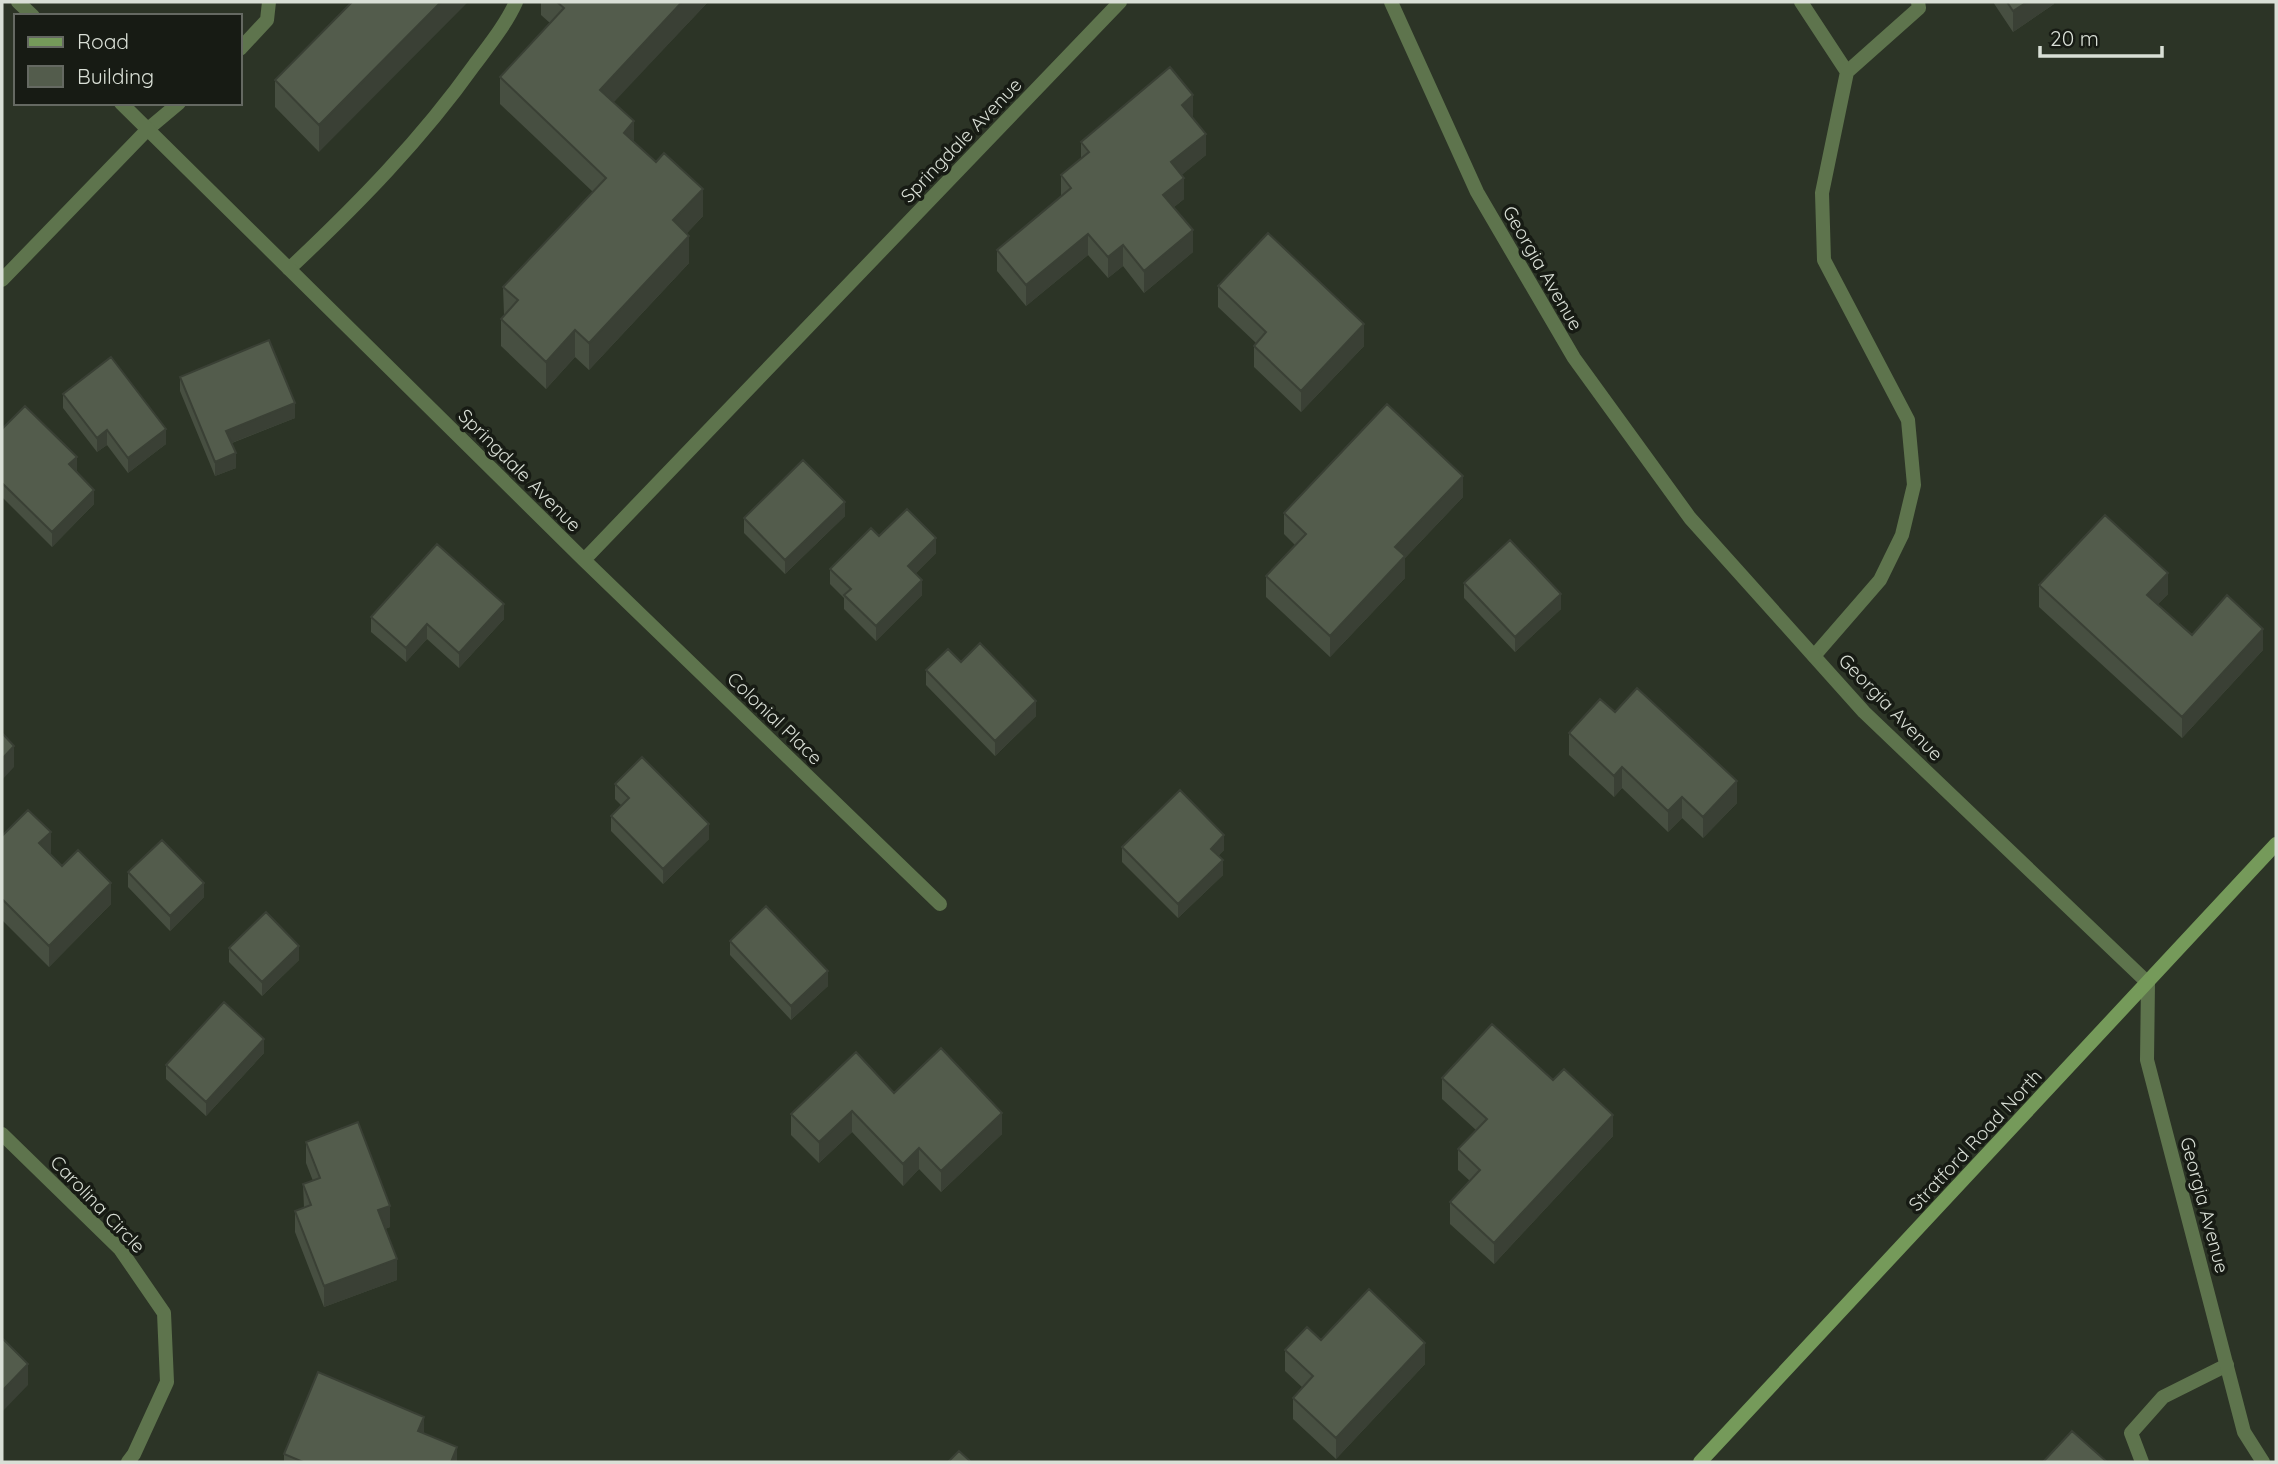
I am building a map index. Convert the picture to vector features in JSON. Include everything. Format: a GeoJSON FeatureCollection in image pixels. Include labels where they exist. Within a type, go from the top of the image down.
{"type":"FeatureCollection","features":[{"type":"Feature","properties":{"kind":"main road","name":"Stratford Road North"},"geometry":{"type":"LineString","coordinates":[[1700,1462],[2276,844]]}},
{"type":"Feature","properties":{"kind":"street"},"geometry":{"type":"LineString","coordinates":[[242,47],[267,20],[270,2]]}},
{"type":"Feature","properties":{"kind":"street"},"geometry":{"type":"LineString","coordinates":[[289,269],[387,173],[459,88],[509,18],[516,2]]}},
{"type":"Feature","properties":{"kind":"street","name":"Springdale Avenue"},"geometry":{"type":"LineString","coordinates":[[123,105],[583,560],[1120,2]]}},
{"type":"Feature","properties":{"kind":"street","name":"Georgia Avenue"},"geometry":{"type":"LineString","coordinates":[[1391,2],[1477,192],[1574,358],[1690,518],[1864,712],[2148,983],[2147,1060],[2244,1432],[2263,1462]]}},
{"type":"Feature","properties":{"kind":"street"},"geometry":{"type":"LineString","coordinates":[[1801,2],[1847,72]]}},
{"type":"Feature","properties":{"kind":"street"},"geometry":{"type":"LineString","coordinates":[[1814,656],[1880,580],[1902,535],[1914,485],[1908,420],[1824,260],[1822,193],[1847,72],[1919,8],[1918,2]]}},
{"type":"Feature","properties":{"kind":"street"},"geometry":{"type":"LineString","coordinates":[[2,280],[148,130],[177,105]]}},
{"type":"Feature","properties":{"kind":"street","name":"Colonial Place"},"geometry":{"type":"LineString","coordinates":[[583,560],[940,904]]}},
{"type":"Feature","properties":{"kind":"street","name":"Carolina Circle"},"geometry":{"type":"LineString","coordinates":[[2,1134],[120,1249],[164,1313],[167,1382],[128,1462]]}},
{"type":"Feature","properties":{"kind":"street"},"geometry":{"type":"LineString","coordinates":[[2142,1462],[2131,1433],[2163,1397],[2227,1365]]}},
{"type":"Feature","properties":{"kind":"building"},"geometry":{"type":"Polygon","coordinates":[[[352,2],[441,2],[319,125],[275,80],[352,2]]]}},
{"type":"Feature","properties":{"kind":"building"},"geometry":{"type":"Polygon","coordinates":[[[557,2],[682,2],[600,90],[634,121],[624,133],[656,162],[664,153],[703,189],[673,220],[689,236],[589,343],[575,330],[546,362],[501,319],[518,300],[503,287],[606,178],[500,77],[564,8],[557,2]]]}},
{"type":"Feature","properties":{"kind":"building"},"geometry":{"type":"Polygon","coordinates":[[[2007,2],[2027,2],[2013,11],[2007,2]]]}},
{"type":"Feature","properties":{"kind":"building"},"geometry":{"type":"Polygon","coordinates":[[[1170,67],[1193,95],[1182,105],[1206,134],[1171,162],[1184,178],[1163,195],[1193,230],[1144,271],[1123,245],[1108,257],[1088,234],[1026,285],[997,250],[1071,188],[1061,175],[1089,152],[1081,142],[1170,67]]]}},
{"type":"Feature","properties":{"kind":"building"},"geometry":{"type":"Polygon","coordinates":[[[1268,233],[1364,324],[1301,391],[1254,346],[1266,332],[1218,286],[1268,233]]]}},
{"type":"Feature","properties":{"kind":"building"},"geometry":{"type":"Polygon","coordinates":[[[269,340],[295,403],[226,431],[236,453],[215,462],[180,377],[269,340]]]}},
{"type":"Feature","properties":{"kind":"building"},"geometry":{"type":"Polygon","coordinates":[[[111,357],[166,429],[128,458],[107,430],[97,438],[63,394],[111,357]]]}},
{"type":"Feature","properties":{"kind":"building"},"geometry":{"type":"Polygon","coordinates":[[[1387,404],[1463,476],[1395,547],[1405,556],[1330,636],[1266,576],[1306,534],[1284,513],[1387,404]]]}},
{"type":"Feature","properties":{"kind":"building"},"geometry":{"type":"Polygon","coordinates":[[[25,406],[77,457],[69,464],[94,490],[52,532],[2,483],[2,429],[25,406]]]}},
{"type":"Feature","properties":{"kind":"building"},"geometry":{"type":"Polygon","coordinates":[[[803,460],[845,502],[785,560],[744,518],[803,460]]]}},
{"type":"Feature","properties":{"kind":"building"},"geometry":{"type":"Polygon","coordinates":[[[907,509],[936,538],[908,566],[922,580],[876,626],[844,595],[851,589],[830,569],[871,528],[879,536],[907,509]]]}},
{"type":"Feature","properties":{"kind":"building"},"geometry":{"type":"Polygon","coordinates":[[[2105,515],[2168,573],[2147,595],[2192,635],[2227,595],[2263,629],[2182,717],[2039,585],[2105,515]]]}},
{"type":"Feature","properties":{"kind":"building"},"geometry":{"type":"Polygon","coordinates":[[[1510,540],[1561,594],[1515,637],[1464,583],[1510,540]]]}},
{"type":"Feature","properties":{"kind":"building"},"geometry":{"type":"Polygon","coordinates":[[[437,544],[504,604],[459,653],[427,624],[406,648],[371,617],[437,544]]]}},
{"type":"Feature","properties":{"kind":"building"},"geometry":{"type":"Polygon","coordinates":[[[980,643],[1036,701],[995,741],[926,670],[948,649],[961,662],[980,643]]]}},
{"type":"Feature","properties":{"kind":"building"},"geometry":{"type":"Polygon","coordinates":[[[1637,688],[1737,781],[1703,817],[1682,797],[1668,811],[1622,767],[1614,776],[1569,733],[1600,699],[1615,712],[1637,688]]]}},
{"type":"Feature","properties":{"kind":"building"},"geometry":{"type":"Polygon","coordinates":[[[2,733],[14,746],[2,759],[2,733]]]}},
{"type":"Feature","properties":{"kind":"building"},"geometry":{"type":"Polygon","coordinates":[[[642,757],[709,824],[663,869],[611,816],[629,798],[615,784],[642,757]]]}},
{"type":"Feature","properties":{"kind":"building"},"geometry":{"type":"Polygon","coordinates":[[[1180,790],[1224,835],[1211,849],[1223,860],[1178,904],[1122,847],[1180,790]]]}},
{"type":"Feature","properties":{"kind":"building"},"geometry":{"type":"Polygon","coordinates":[[[28,810],[51,832],[39,843],[62,866],[78,850],[111,883],[49,946],[2,899],[2,836],[28,810]]]}},
{"type":"Feature","properties":{"kind":"building"},"geometry":{"type":"Polygon","coordinates":[[[162,840],[204,883],[170,916],[128,872],[162,840]]]}},
{"type":"Feature","properties":{"kind":"building"},"geometry":{"type":"Polygon","coordinates":[[[766,906],[828,971],[791,1006],[730,941],[766,906]]]}},
{"type":"Feature","properties":{"kind":"building"},"geometry":{"type":"Polygon","coordinates":[[[266,912],[299,946],[262,982],[229,948],[266,912]]]}},
{"type":"Feature","properties":{"kind":"building"},"geometry":{"type":"Polygon","coordinates":[[[224,1002],[264,1039],[206,1102],[166,1065],[224,1002]]]}},
{"type":"Feature","properties":{"kind":"building"},"geometry":{"type":"Polygon","coordinates":[[[1492,1024],[1553,1080],[1564,1069],[1613,1115],[1494,1243],[1450,1202],[1480,1170],[1458,1149],[1487,1119],[1442,1078],[1492,1024]]]}},
{"type":"Feature","properties":{"kind":"building"},"geometry":{"type":"Polygon","coordinates":[[[941,1048],[1002,1113],[941,1171],[919,1148],[903,1164],[852,1111],[819,1142],[791,1114],[856,1052],[894,1093],[941,1048]]]}},
{"type":"Feature","properties":{"kind":"building"},"geometry":{"type":"Polygon","coordinates":[[[358,1122],[390,1206],[378,1210],[397,1259],[324,1286],[295,1211],[311,1205],[303,1184],[320,1178],[306,1142],[358,1122]]]}},
{"type":"Feature","properties":{"kind":"building"},"geometry":{"type":"Polygon","coordinates":[[[1369,1289],[1425,1343],[1336,1438],[1293,1398],[1313,1376],[1285,1350],[1307,1327],[1321,1340],[1369,1289]]]}},
{"type":"Feature","properties":{"kind":"building"},"geometry":{"type":"Polygon","coordinates":[[[2,1338],[28,1364],[2,1391],[2,1338]]]}},
{"type":"Feature","properties":{"kind":"building"},"geometry":{"type":"Polygon","coordinates":[[[318,1372],[424,1417],[418,1431],[457,1447],[451,1462],[303,1462],[284,1454],[318,1372]]]}},
{"type":"Feature","properties":{"kind":"building"},"geometry":{"type":"Polygon","coordinates":[[[2072,1431],[2107,1462],[2043,1462],[2072,1431]]]}},
{"type":"Feature","properties":{"kind":"building"},"geometry":{"type":"Polygon","coordinates":[[[959,1451],[971,1462],[948,1462],[959,1451]]]}}]}
